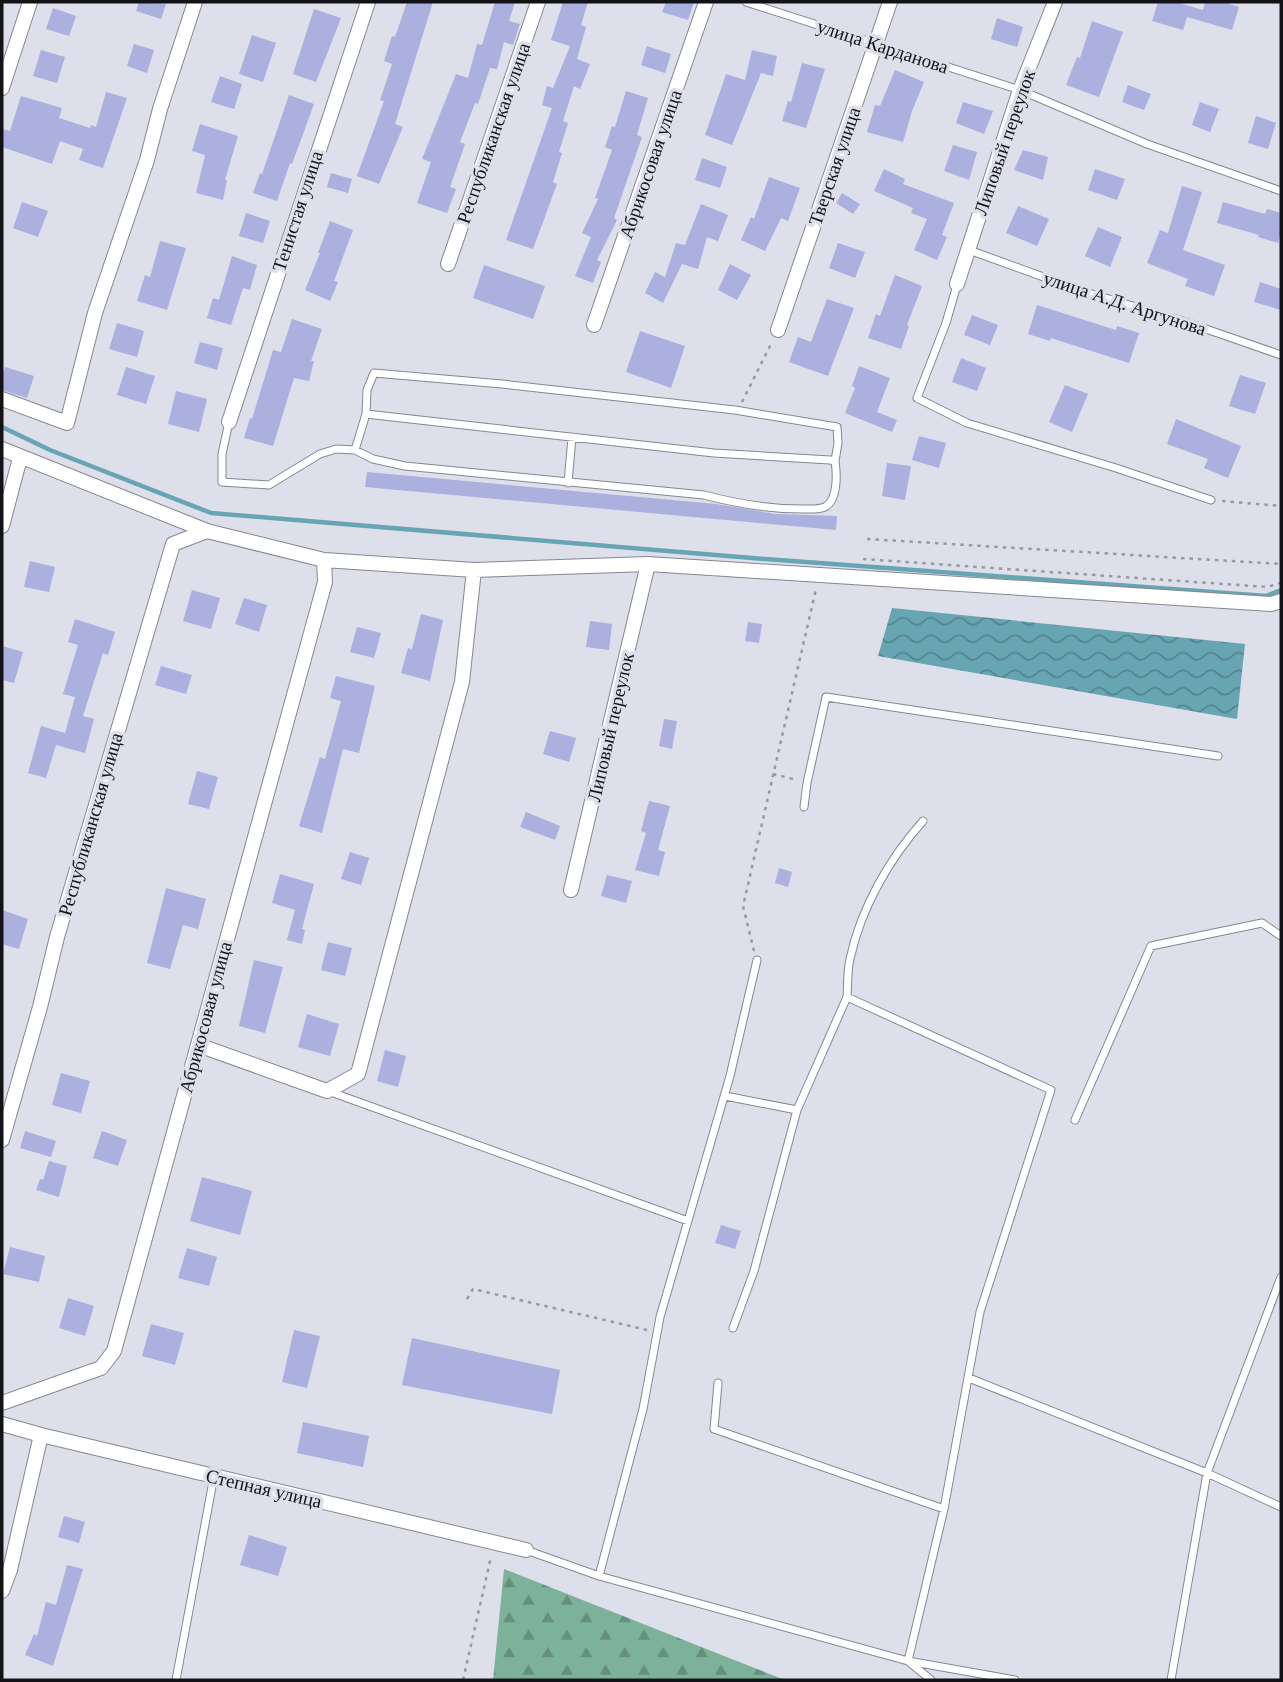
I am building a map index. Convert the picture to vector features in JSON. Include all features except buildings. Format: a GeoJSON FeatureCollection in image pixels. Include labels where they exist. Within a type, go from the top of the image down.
{"type":"FeatureCollection","features":[{"type":"Feature","properties":{"kind":"street"},"geometry":{"type":"LineString","coordinates":[[2,88],[30,2]]}},
{"type":"Feature","properties":{"kind":"street"},"geometry":{"type":"LineString","coordinates":[[2,399],[67,423],[95,313],[147,160],[160,109],[195,2]]}},
{"type":"Feature","properties":{"kind":"street","name":"Тенистая улица"},"geometry":{"type":"LineString","coordinates":[[229,422],[368,2]]}},
{"type":"Feature","properties":{"kind":"street","name":"Республиканская улица"},"geometry":{"type":"LineString","coordinates":[[448,264],[538,2]]}},
{"type":"Feature","properties":{"kind":"street","name":"Абрикосовая улица"},"geometry":{"type":"LineString","coordinates":[[594,325],[706,2]]}},
{"type":"Feature","properties":{"kind":"street","name":"Тверская улица"},"geometry":{"type":"LineString","coordinates":[[778,330],[890,2]]}},
{"type":"Feature","properties":{"kind":"street","name":"Липовый переулок"},"geometry":{"type":"LineString","coordinates":[[957,284],[1020,90],[1055,2]]}},
{"type":"Feature","properties":{"kind":"street"},"geometry":{"type":"LineString","coordinates":[[2,449],[207,531],[324,560],[474,570],[648,564],[1271,604],[1281,601]]}},
{"type":"Feature","properties":{"kind":"street"},"geometry":{"type":"LineString","coordinates":[[2,526],[20,458]]}},
{"type":"Feature","properties":{"kind":"street","name":"Республиканская улица"},"geometry":{"type":"LineString","coordinates":[[2,1140],[57,937],[173,544],[207,531]]}},
{"type":"Feature","properties":{"kind":"street","name":"Абрикосовая улица"},"geometry":{"type":"LineString","coordinates":[[2,1403],[101,1368],[110,1358],[325,582],[324,560]]}},
{"type":"Feature","properties":{"kind":"street","name":"Липовый переулок"},"geometry":{"type":"LineString","coordinates":[[571,890],[648,564]]}},
{"type":"Feature","properties":{"kind":"street"},"geometry":{"type":"LineString","coordinates":[[198,1045],[327,1091],[358,1074],[462,682],[474,570]]}},
{"type":"Feature","properties":{"kind":"street","name":"Степная улица"},"geometry":{"type":"LineString","coordinates":[[2,1424],[526,1550]]}},
{"type":"Feature","properties":{"kind":"street"},"geometry":{"type":"LineString","coordinates":[[2,1591],[10,1570],[41,1435]]}},
{"type":"Feature","properties":{"kind":"lane","name":"улица Карданова"},"geometry":{"type":"LineString","coordinates":[[746,2],[1020,90],[1147,144],[1281,191]]}},
{"type":"Feature","properties":{"kind":"lane","name":"улица А.Д. Аргунова"},"geometry":{"type":"LineString","coordinates":[[969,250],[1082,291],[1180,320],[1281,355]]}},
{"type":"Feature","properties":{"kind":"lane"},"geometry":{"type":"LineString","coordinates":[[957,284],[946,323],[917,398],[967,423],[1211,500]]}},
{"type":"Feature","properties":{"kind":"lane"},"geometry":{"type":"LineString","coordinates":[[229,422],[222,454],[222,482],[269,485],[320,454],[336,449],[355,450],[373,459],[405,466],[704,495],[746,506],[814,509],[825,507],[833,499],[838,443],[836,427],[735,410],[374,373],[367,390],[366,414],[355,450]]}},
{"type":"Feature","properties":{"kind":"lane"},"geometry":{"type":"LineString","coordinates":[[366,414],[714,453],[835,461]]}},
{"type":"Feature","properties":{"kind":"lane"},"geometry":{"type":"LineString","coordinates":[[568,483],[572,437]]}},
{"type":"Feature","properties":{"kind":"lane"},"geometry":{"type":"LineString","coordinates":[[804,807],[826,697],[1218,756]]}},
{"type":"Feature","properties":{"kind":"lane"},"geometry":{"type":"LineString","coordinates":[[733,1328],[754,1271],[797,1110],[847,997],[849,961],[864,915],[899,848],[923,821]]}},
{"type":"Feature","properties":{"kind":"lane"},"geometry":{"type":"LineString","coordinates":[[1075,1120],[1151,946],[1262,923],[1281,936]]}},
{"type":"Feature","properties":{"kind":"lane"},"geometry":{"type":"LineString","coordinates":[[599,1576],[643,1409],[657,1332],[724,1096],[757,960]]}},
{"type":"Feature","properties":{"kind":"lane"},"geometry":{"type":"LineString","coordinates":[[847,997],[1051,1090],[980,1312],[944,1509],[908,1661]]}},
{"type":"Feature","properties":{"kind":"lane"},"geometry":{"type":"LineString","coordinates":[[327,1091],[688,1221]]}},
{"type":"Feature","properties":{"kind":"lane"},"geometry":{"type":"LineString","coordinates":[[724,1096],[797,1110]]}},
{"type":"Feature","properties":{"kind":"lane"},"geometry":{"type":"LineString","coordinates":[[1171,1680],[1207,1473],[1281,1277]]}},
{"type":"Feature","properties":{"kind":"lane"},"geometry":{"type":"LineString","coordinates":[[969,1378],[1207,1473],[1281,1507]]}},
{"type":"Feature","properties":{"kind":"lane"},"geometry":{"type":"LineString","coordinates":[[719,1383],[714,1429],[944,1509]]}},
{"type":"Feature","properties":{"kind":"lane"},"geometry":{"type":"LineString","coordinates":[[176,1680],[214,1476]]}},
{"type":"Feature","properties":{"kind":"lane"},"geometry":{"type":"LineString","coordinates":[[526,1550],[599,1576],[908,1661],[1015,1680]]}},
{"type":"Feature","properties":{"kind":"lane"},"geometry":{"type":"LineString","coordinates":[[908,1661],[931,1680]]}},
{"type":"Feature","properties":{"kind":"path"},"geometry":{"type":"LineString","coordinates":[[735,410],[745,398],[778,330]]}},
{"type":"Feature","properties":{"kind":"path"},"geometry":{"type":"LineString","coordinates":[[1211,500],[1281,506]]}},
{"type":"Feature","properties":{"kind":"path"},"geometry":{"type":"LineString","coordinates":[[867,539],[1281,564]]}},
{"type":"Feature","properties":{"kind":"path"},"geometry":{"type":"LineString","coordinates":[[863,559],[1267,587],[1281,583]]}},
{"type":"Feature","properties":{"kind":"path"},"geometry":{"type":"LineString","coordinates":[[757,960],[743,906],[819,575]]}},
{"type":"Feature","properties":{"kind":"path"},"geometry":{"type":"LineString","coordinates":[[774,774],[807,783]]}},
{"type":"Feature","properties":{"kind":"path"},"geometry":{"type":"LineString","coordinates":[[467,1299],[473,1289],[657,1332]]}},
{"type":"Feature","properties":{"kind":"path"},"geometry":{"type":"LineString","coordinates":[[463,1680],[494,1543]]}},
{"type":"Feature","properties":{"kind":"green space"},"geometry":{"type":"Polygon","coordinates":[[[504,1569],[785,1680],[493,1680],[504,1569]]]}},
{"type":"Feature","properties":{"kind":"water"},"geometry":{"type":"Polygon","coordinates":[[[892,608],[1245,644],[1237,719],[878,656],[892,608]]]}},
{"type":"Feature","properties":{"kind":"waterway"},"geometry":{"type":"LineString","coordinates":[[2,427],[50,450],[211,513],[752,558],[1266,596],[1281,590]]}}]}
